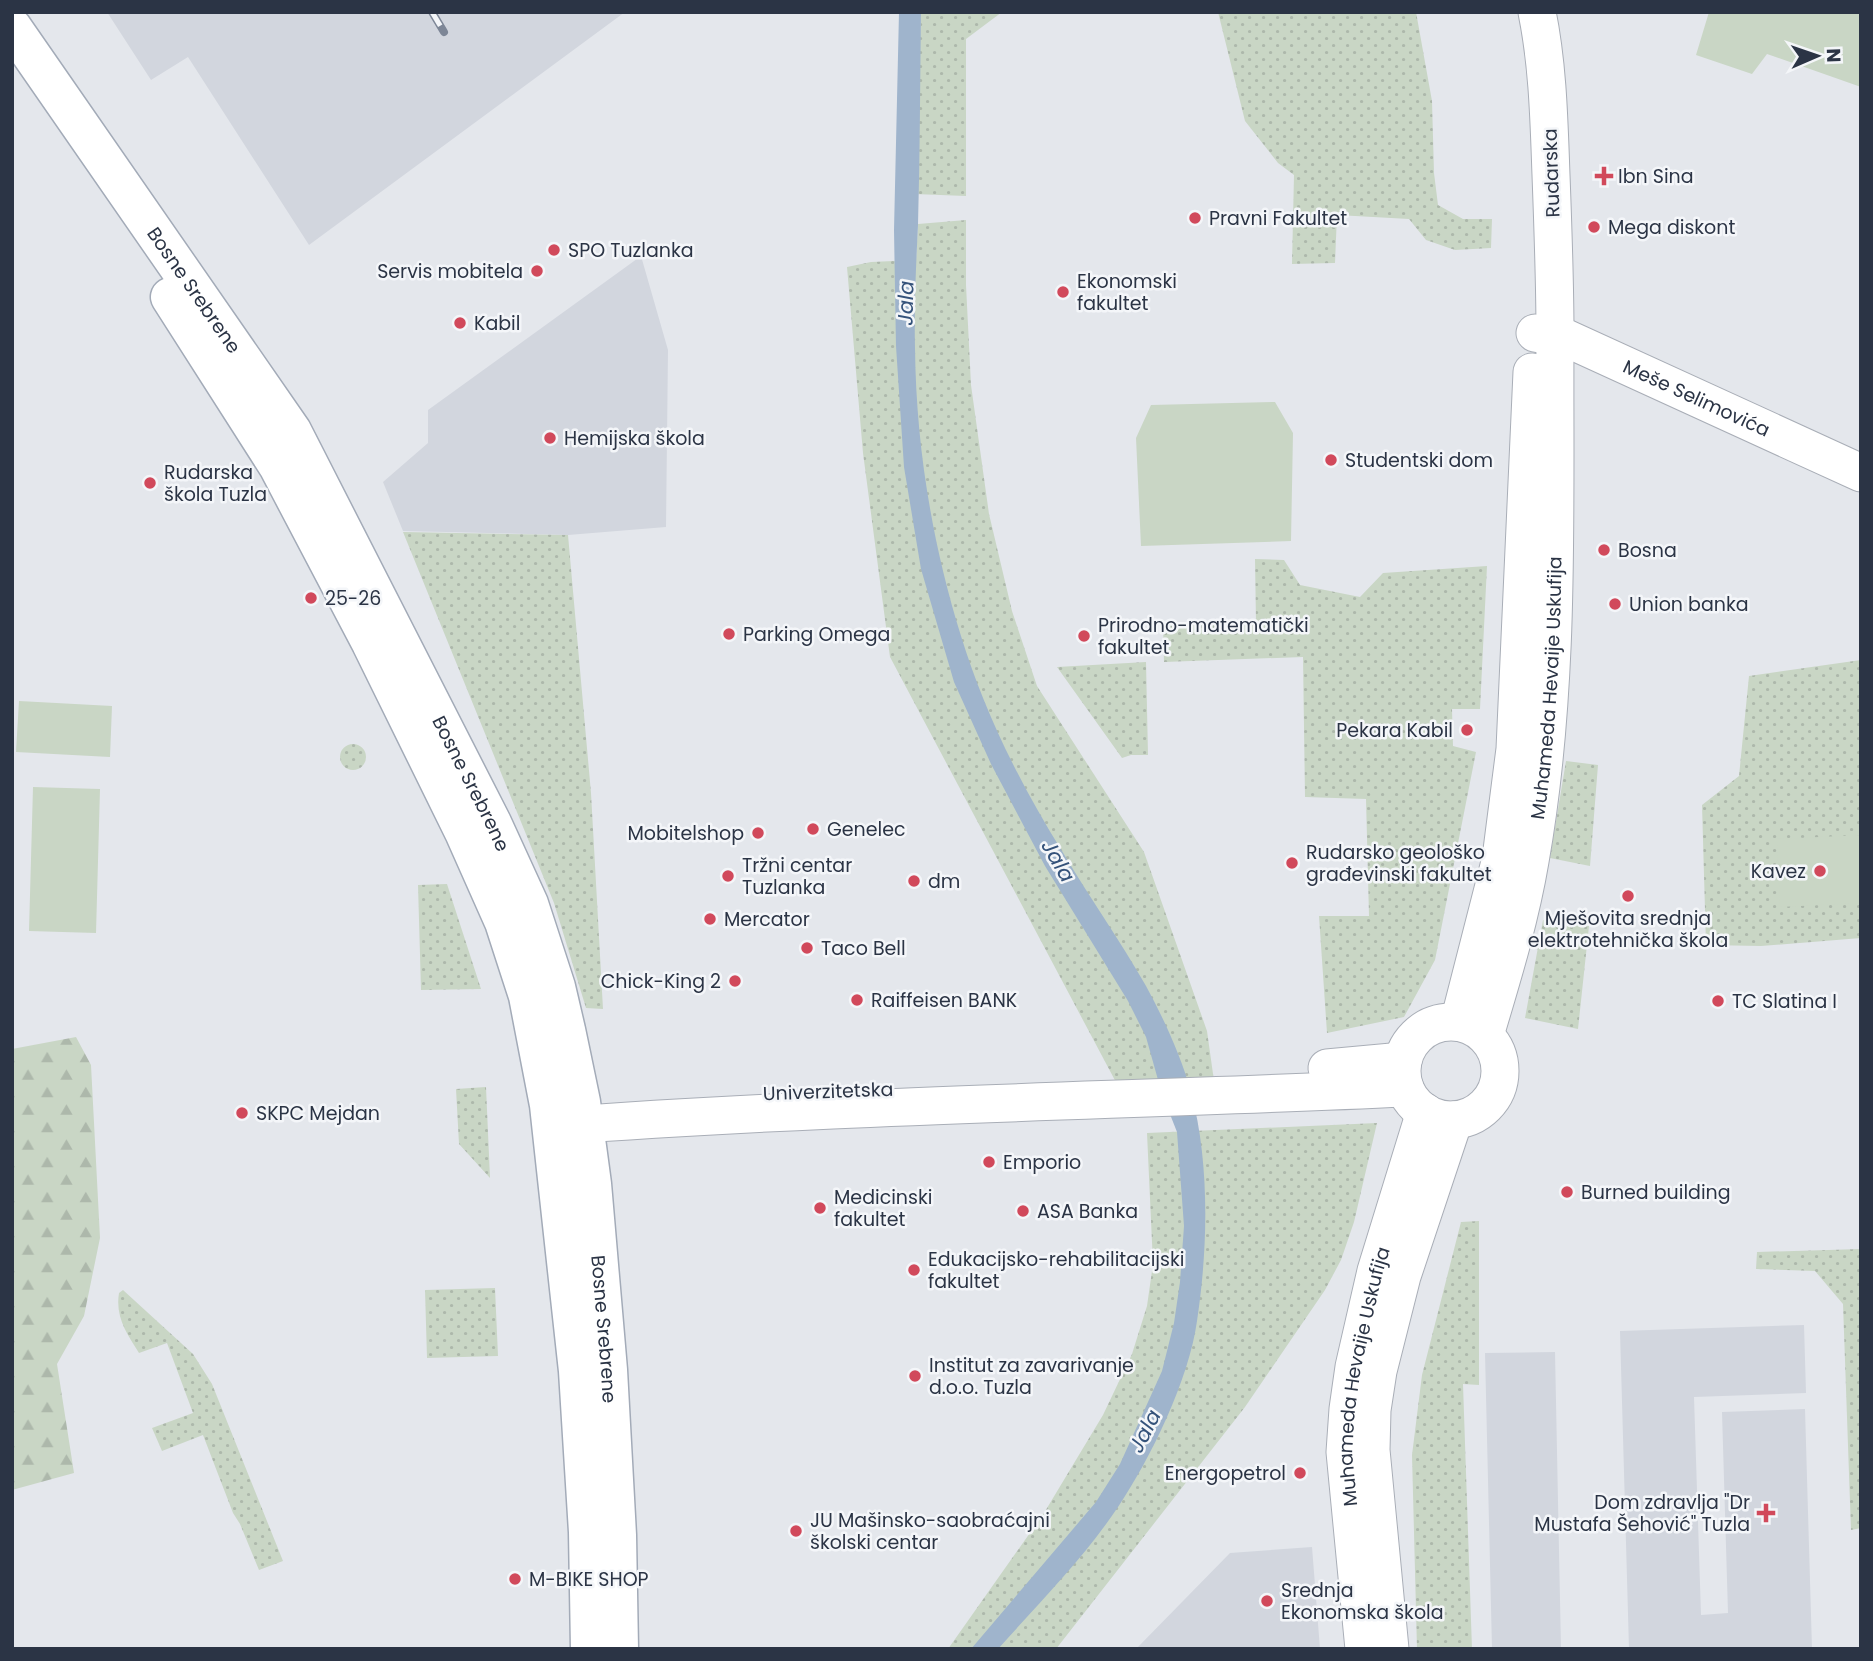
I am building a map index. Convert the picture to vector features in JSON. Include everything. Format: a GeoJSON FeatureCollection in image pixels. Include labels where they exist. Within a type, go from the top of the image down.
{"type":"FeatureCollection","features":[{"type":"Feature","properties":{"kind":"main road","name":"Rudarska"},"geometry":{"type":"LineString","coordinates":[[1518,12],[1526,55],[1543,334]]}},
{"type":"Feature","properties":{"kind":"main road","name":"Rudarska"},"geometry":{"type":"LineString","coordinates":[[1538,12],[1544,48],[1549,114],[1543,334]]}},
{"type":"Feature","properties":{"kind":"main road","name":"Bosne Srebrene"},"geometry":{"type":"LineString","coordinates":[[12,27],[292,431],[492,823],[529,904],[556,987],[566,1114],[588,1532],[590,1649]]}},
{"type":"Feature","properties":{"kind":"main road","name":"Bosne Srebrene"},"geometry":{"type":"LineString","coordinates":[[12,67],[96,177],[263,442],[365,632],[464,832],[504,922],[566,1114],[592,1184],[608,1370],[617,1535],[619,1649]]}},
{"type":"Feature","properties":{"kind":"main road","name":"Meše Selimovića"},"geometry":{"type":"LineString","coordinates":[[1543,334],[1861,473]]}},
{"type":"Feature","properties":{"kind":"main road","name":"Muhameda Hevaije Uskufija"},"geometry":{"type":"LineString","coordinates":[[1472,1029],[1505,969],[1530,863],[1545,750],[1553,640],[1556,483],[1543,334]]}},
{"type":"Feature","properties":{"kind":"main road"},"geometry":{"type":"LineString","coordinates":[[1444,1022],[1472,1029],[1498,1057],[1498,1085],[1492,1098],[1469,1117],[1422,1096],[1408,1047],[1417,1035],[1430,1027],[1444,1022]]}},
{"type":"Feature","properties":{"kind":"main road","name":"Univerzitetska"},"geometry":{"type":"LineString","coordinates":[[566,1114],[981,1104],[1109,1092],[1189,1088],[1422,1096]]}},
{"type":"Feature","properties":{"kind":"main road","name":"Muhameda Hevaije Uskufija"},"geometry":{"type":"LineString","coordinates":[[1364,1649],[1345,1452],[1348,1409],[1354,1367],[1376,1270],[1422,1096]]}},
{"type":"Feature","properties":{"kind":"main road","name":"Muhameda Hevaije Uskufija"},"geometry":{"type":"LineString","coordinates":[[1390,1649],[1371,1450],[1372,1410],[1378,1371],[1402,1276],[1422,1096]]}},
{"type":"Feature","properties":{"kind":"shaded area"},"geometry":{"type":"Polygon","coordinates":[[[107,12],[625,12],[309,245],[188,57],[151,80],[107,12]]]}},
{"type":"Feature","properties":{"kind":"shaded area"},"geometry":{"type":"Polygon","coordinates":[[[641,256],[668,350],[666,527],[568,535],[403,531],[383,482],[428,443],[428,410],[641,256]]]}},
{"type":"Feature","properties":{"kind":"shaded area","name":"Dom zdravlja \"Dr Mustafa Šehović\" Tuzla"},"geometry":{"type":"Polygon","coordinates":[[[1804,1325],[1806,1393],[1694,1397],[1701,1615],[1728,1613],[1722,1412],[1805,1409],[1812,1649],[1629,1649],[1620,1331],[1804,1325]]]}},
{"type":"Feature","properties":{"kind":"shaded area","name":"Dom zdravlja \"Dr Mustafa Šehović\" Tuzla"},"geometry":{"type":"Polygon","coordinates":[[[1555,1352],[1561,1649],[1492,1649],[1485,1353],[1555,1352]]]}},
{"type":"Feature","properties":{"kind":"shaded area"},"geometry":{"type":"Polygon","coordinates":[[[1312,1547],[1320,1649],[1136,1649],[1230,1553],[1312,1547]]]}},
{"type":"Feature","properties":{"kind":"green space"},"geometry":{"type":"Polygon","coordinates":[[[921,12],[1002,12],[966,39],[966,196],[914,194],[921,12]]]}},
{"type":"Feature","properties":{"kind":"green space"},"geometry":{"type":"Polygon","coordinates":[[[1218,12],[1416,12],[1432,101],[1434,173],[1438,205],[1463,219],[1492,219],[1491,248],[1455,250],[1426,240],[1409,219],[1337,215],[1335,263],[1292,264],[1294,175],[1278,163],[1245,121],[1218,12]]]}},
{"type":"Feature","properties":{"kind":"green space"},"geometry":{"type":"Polygon","coordinates":[[[1709,12],[1861,12],[1861,87],[1767,54],[1752,74],[1696,55],[1709,12]]]}},
{"type":"Feature","properties":{"kind":"green space"},"geometry":{"type":"Polygon","coordinates":[[[966,220],[971,385],[989,514],[1012,611],[1037,686],[1144,852],[1207,1031],[1214,1081],[1118,1086],[890,657],[863,453],[847,267],[871,262],[916,260],[918,224],[966,220]]]}},
{"type":"Feature","properties":{"kind":"green space"},"geometry":{"type":"Polygon","coordinates":[[[1275,402],[1293,433],[1291,541],[1141,546],[1136,438],[1151,405],[1275,402]]]}},
{"type":"Feature","properties":{"kind":"green space"},"geometry":{"type":"Polygon","coordinates":[[[403,532],[568,535],[591,793],[603,1009],[586,1008],[554,903],[403,532]]]}},
{"type":"Feature","properties":{"kind":"green space"},"geometry":{"type":"Polygon","coordinates":[[[1255,559],[1284,560],[1300,585],[1360,597],[1383,573],[1487,566],[1480,709],[1452,709],[1453,746],[1476,752],[1435,960],[1404,1017],[1327,1033],[1319,916],[1369,916],[1366,799],[1305,797],[1303,657],[1164,662],[1163,626],[1256,623],[1255,559]]]}},
{"type":"Feature","properties":{"kind":"green space"},"geometry":{"type":"Polygon","coordinates":[[[1861,660],[1861,938],[1761,946],[1706,945],[1702,805],[1739,776],[1749,676],[1861,660]]]}},
{"type":"Feature","properties":{"kind":"green space"},"geometry":{"type":"Polygon","coordinates":[[[1146,662],[1148,755],[1122,758],[1057,667],[1146,662]]]}},
{"type":"Feature","properties":{"kind":"green space"},"geometry":{"type":"Polygon","coordinates":[[[19,701],[112,706],[110,757],[16,752],[19,701]]]}},
{"type":"Feature","properties":{"kind":"green space"},"geometry":{"type":"Polygon","coordinates":[[[353,744],[362,748],[366,757],[362,766],[353,770],[344,766],[340,757],[344,748],[353,744]]]}},
{"type":"Feature","properties":{"kind":"green space"},"geometry":{"type":"Polygon","coordinates":[[[1566,761],[1598,765],[1590,866],[1550,858],[1566,761]]]}},
{"type":"Feature","properties":{"kind":"green space"},"geometry":{"type":"Polygon","coordinates":[[[33,787],[100,789],[96,933],[29,931],[33,787]]]}},
{"type":"Feature","properties":{"kind":"green space","name":"Kavez"},"geometry":{"type":"Polygon","coordinates":[[[1861,835],[1861,903],[1780,907],[1777,839],[1861,835]]]}},
{"type":"Feature","properties":{"kind":"green space"},"geometry":{"type":"Polygon","coordinates":[[[447,884],[481,989],[421,990],[418,885],[447,884]]]}},
{"type":"Feature","properties":{"kind":"green space"},"geometry":{"type":"Polygon","coordinates":[[[1543,920],[1589,926],[1578,1029],[1525,1018],[1543,920]]]}},
{"type":"Feature","properties":{"kind":"green space"},"geometry":{"type":"Polygon","coordinates":[[[76,1037],[91,1065],[100,1238],[84,1316],[57,1364],[74,1473],[12,1490],[12,1049],[76,1037]]]}},
{"type":"Feature","properties":{"kind":"green space"},"geometry":{"type":"Polygon","coordinates":[[[486,1087],[490,1178],[459,1144],[456,1089],[486,1087]]]}},
{"type":"Feature","properties":{"kind":"green space"},"geometry":{"type":"Polygon","coordinates":[[[1377,1123],[1354,1222],[1341,1260],[1325,1290],[1245,1407],[1056,1649],[948,1649],[1044,1513],[1103,1415],[1132,1354],[1147,1306],[1153,1264],[1147,1133],[1377,1123]]]}},
{"type":"Feature","properties":{"kind":"green space"},"geometry":{"type":"Polygon","coordinates":[[[1479,1221],[1479,1385],[1463,1384],[1472,1649],[1417,1649],[1412,1455],[1422,1375],[1461,1222],[1479,1221]]]}},
{"type":"Feature","properties":{"kind":"green space"},"geometry":{"type":"Polygon","coordinates":[[[1861,1249],[1861,1528],[1851,1530],[1843,1304],[1815,1271],[1756,1269],[1757,1252],[1861,1249]]]}},
{"type":"Feature","properties":{"kind":"green space"},"geometry":{"type":"Polygon","coordinates":[[[495,1288],[498,1356],[427,1358],[425,1290],[495,1288]]]}},
{"type":"Feature","properties":{"kind":"green space"},"geometry":{"type":"Polygon","coordinates":[[[123,1290],[193,1354],[212,1384],[283,1561],[259,1570],[233,1513],[203,1435],[162,1451],[152,1428],[193,1413],[167,1343],[139,1353],[130,1339],[119,1310],[119,1293],[123,1290]]]}},
{"type":"Feature","properties":{"kind":"water","name":"Jala"},"geometry":{"type":"Polygon","coordinates":[[[899,12],[921,12],[916,384],[922,457],[934,530],[951,601],[970,664],[1018,773],[1047,826],[1146,986],[1172,1038],[1191,1092],[1202,1147],[1204,1176],[1205,1235],[1197,1321],[1186,1368],[1167,1417],[1131,1487],[1105,1526],[1061,1580],[998,1649],[971,1649],[1096,1502],[1120,1464],[1162,1371],[1174,1323],[1184,1226],[1177,1132],[1162,1094],[1146,1037],[1128,1001],[1045,866],[991,764],[954,682],[921,569],[904,467],[896,346],[894,230],[899,12]]]}},
{"type":"Feature","properties":{"kind":"railway"},"geometry":{"type":"LineString","coordinates":[[432,12],[444,32]]}},
{"type":"Feature","properties":{"kind":"place","name":"Ibn Sina"},"geometry":{"type":"Point","coordinates":[1604,176]}},
{"type":"Feature","properties":{"kind":"place","name":"Pravni Fakultet"},"geometry":{"type":"Point","coordinates":[1195,218]}},
{"type":"Feature","properties":{"kind":"place","name":"Mega diskont"},"geometry":{"type":"Point","coordinates":[1594,227]}},
{"type":"Feature","properties":{"kind":"place","name":"SPO Tuzlanka"},"geometry":{"type":"Point","coordinates":[554,250]}},
{"type":"Feature","properties":{"kind":"place","name":"Servis mobitela"},"geometry":{"type":"Point","coordinates":[537,271]}},
{"type":"Feature","properties":{"kind":"place","name":"Ekonomski fakultet"},"geometry":{"type":"Point","coordinates":[1063,292]}},
{"type":"Feature","properties":{"kind":"place","name":"Kabil"},"geometry":{"type":"Point","coordinates":[460,323]}},
{"type":"Feature","properties":{"kind":"place","name":"Hemijska škola"},"geometry":{"type":"Point","coordinates":[550,438]}},
{"type":"Feature","properties":{"kind":"place","name":"Studentski dom"},"geometry":{"type":"Point","coordinates":[1331,460]}},
{"type":"Feature","properties":{"kind":"place","name":"Rudarska škola Tuzla"},"geometry":{"type":"Point","coordinates":[150,483]}},
{"type":"Feature","properties":{"kind":"place","name":"Bosna"},"geometry":{"type":"Point","coordinates":[1604,550]}},
{"type":"Feature","properties":{"kind":"place","name":"25-26"},"geometry":{"type":"Point","coordinates":[311,598]}},
{"type":"Feature","properties":{"kind":"place","name":"Union banka"},"geometry":{"type":"Point","coordinates":[1615,604]}},
{"type":"Feature","properties":{"kind":"place","name":"Parking Omega"},"geometry":{"type":"Point","coordinates":[729,634]}},
{"type":"Feature","properties":{"kind":"place","name":"Prirodno-matematički fakultet"},"geometry":{"type":"Point","coordinates":[1084,636]}},
{"type":"Feature","properties":{"kind":"place","name":"Pekara Kabil"},"geometry":{"type":"Point","coordinates":[1467,730]}},
{"type":"Feature","properties":{"kind":"place","name":"Genelec"},"geometry":{"type":"Point","coordinates":[813,829]}},
{"type":"Feature","properties":{"kind":"place","name":"Mobitelshop"},"geometry":{"type":"Point","coordinates":[758,833]}},
{"type":"Feature","properties":{"kind":"place","name":"Rudarsko geološko građevinski fakultet"},"geometry":{"type":"Point","coordinates":[1292,863]}},
{"type":"Feature","properties":{"kind":"place","name":"Kavez"},"geometry":{"type":"Point","coordinates":[1820,871]}},
{"type":"Feature","properties":{"kind":"place","name":"Tržni centar Tuzlanka"},"geometry":{"type":"Point","coordinates":[728,876]}},
{"type":"Feature","properties":{"kind":"place","name":"dm"},"geometry":{"type":"Point","coordinates":[914,881]}},
{"type":"Feature","properties":{"kind":"place","name":"Mješovita srednja elektrotehnička škola"},"geometry":{"type":"Point","coordinates":[1628,896]}},
{"type":"Feature","properties":{"kind":"place","name":"Mercator"},"geometry":{"type":"Point","coordinates":[710,919]}},
{"type":"Feature","properties":{"kind":"place","name":"Taco Bell"},"geometry":{"type":"Point","coordinates":[807,948]}},
{"type":"Feature","properties":{"kind":"place","name":"Chick-King 2"},"geometry":{"type":"Point","coordinates":[735,981]}},
{"type":"Feature","properties":{"kind":"place","name":"Raiffeisen BANK"},"geometry":{"type":"Point","coordinates":[857,1000]}},
{"type":"Feature","properties":{"kind":"place","name":"TC Slatina I"},"geometry":{"type":"Point","coordinates":[1718,1001]}},
{"type":"Feature","properties":{"kind":"place","name":"SKPC Mejdan"},"geometry":{"type":"Point","coordinates":[242,1113]}},
{"type":"Feature","properties":{"kind":"place","name":"Emporio"},"geometry":{"type":"Point","coordinates":[989,1162]}},
{"type":"Feature","properties":{"kind":"place","name":"Burned building"},"geometry":{"type":"Point","coordinates":[1567,1192]}},
{"type":"Feature","properties":{"kind":"place","name":"Medicinski fakultet"},"geometry":{"type":"Point","coordinates":[820,1208]}},
{"type":"Feature","properties":{"kind":"place","name":"ASA Banka"},"geometry":{"type":"Point","coordinates":[1023,1211]}},
{"type":"Feature","properties":{"kind":"place","name":"Edukacijsko-rehabilitacijski fakultet"},"geometry":{"type":"Point","coordinates":[914,1270]}},
{"type":"Feature","properties":{"kind":"place","name":"Institut za zavarivanje d.o.o. Tuzla"},"geometry":{"type":"Point","coordinates":[915,1376]}},
{"type":"Feature","properties":{"kind":"place","name":"Energopetrol"},"geometry":{"type":"Point","coordinates":[1300,1473]}},
{"type":"Feature","properties":{"kind":"place","name":"Dom zdravlja \"Dr Mustafa Šehović\" Tuzla"},"geometry":{"type":"Point","coordinates":[1766,1513]}},
{"type":"Feature","properties":{"kind":"place","name":"JU Mašinsko-saobraćajni školski centar"},"geometry":{"type":"Point","coordinates":[796,1531]}},
{"type":"Feature","properties":{"kind":"place","name":"M-BIKE SHOP"},"geometry":{"type":"Point","coordinates":[515,1579]}},
{"type":"Feature","properties":{"kind":"place","name":"Srednja Ekonomska škola"},"geometry":{"type":"Point","coordinates":[1267,1601]}}]}
